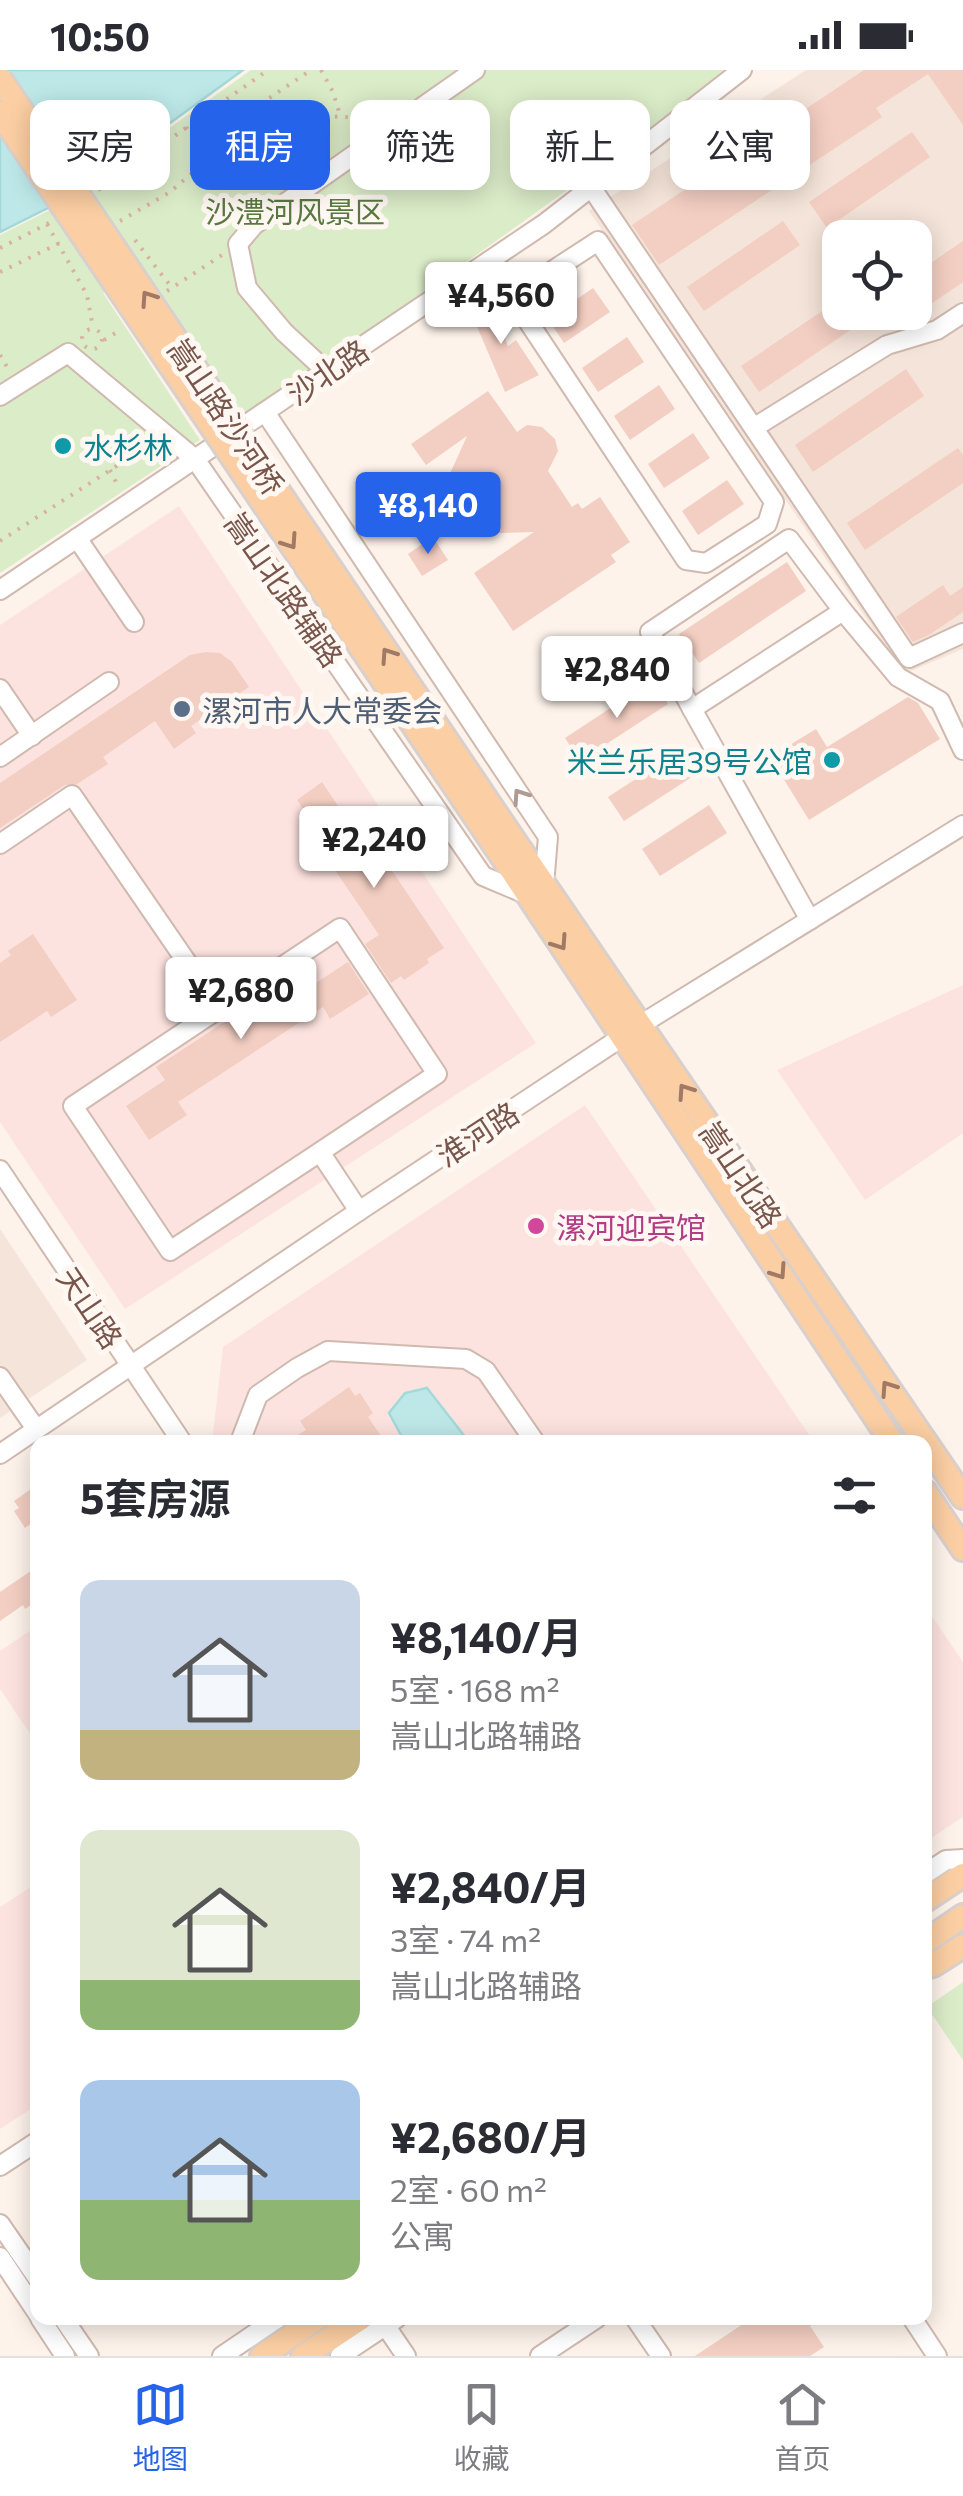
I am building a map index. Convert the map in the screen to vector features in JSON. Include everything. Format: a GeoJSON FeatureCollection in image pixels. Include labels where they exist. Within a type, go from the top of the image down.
{"type":"FeatureCollection","features":[{"type":"Feature","properties":{"kind":"main road","name":"嵩山路沙河桥"},"geometry":{"type":"LineString","coordinates":[[0,79],[513,857]]}},
{"type":"Feature","properties":{"kind":"main road","name":"嵩山路沙河桥"},"geometry":{"type":"LineString","coordinates":[[0,113],[513,857]]}},
{"type":"Feature","properties":{"kind":"main road","name":"嵩山北路"},"geometry":{"type":"LineString","coordinates":[[513,857],[919,1435]]}},
{"type":"Feature","properties":{"kind":"main road","name":"嵩山北路"},"geometry":{"type":"LineString","coordinates":[[632,1031],[888,1435]]}},
{"type":"Feature","properties":{"kind":"main road","name":"嵩山北路"},"geometry":{"type":"LineString","coordinates":[[932,1453],[963,1497]]}},
{"type":"Feature","properties":{"kind":"main road"},"geometry":{"type":"LineString","coordinates":[[932,1502],[963,1549]]}},
{"type":"Feature","properties":{"kind":"main road"},"geometry":{"type":"LineString","coordinates":[[932,1895],[963,1875]]}},
{"type":"Feature","properties":{"kind":"main road"},"geometry":{"type":"LineString","coordinates":[[932,1937],[963,1916]]}},
{"type":"Feature","properties":{"kind":"main road"},"geometry":{"type":"LineString","coordinates":[[932,1965],[963,1946]]}},
{"type":"Feature","properties":{"kind":"main road"},"geometry":{"type":"LineString","coordinates":[[262,2356],[307,2325]]}},
{"type":"Feature","properties":{"kind":"main road"},"geometry":{"type":"LineString","coordinates":[[303,2356],[350,2325]]}},
{"type":"Feature","properties":{"kind":"street"},"geometry":{"type":"LineString","coordinates":[[431,100],[475,70]]}},
{"type":"Feature","properties":{"kind":"street","name":"沙北路"},"geometry":{"type":"LineString","coordinates":[[650,141],[742,70]]}},
{"type":"Feature","properties":{"kind":"street"},"geometry":{"type":"LineString","coordinates":[[326,371],[284,332],[248,288],[238,244],[254,225],[350,157]]}},
{"type":"Feature","properties":{"kind":"street","name":"沙北路"},"geometry":{"type":"LineString","coordinates":[[0,590],[489,262],[587,190]]}},
{"type":"Feature","properties":{"kind":"street"},"geometry":{"type":"LineString","coordinates":[[593,190],[909,658],[963,633]]}},
{"type":"Feature","properties":{"kind":"street"},"geometry":{"type":"LineString","coordinates":[[489,262],[512,297],[686,560],[706,563],[766,524],[774,502],[598,241],[512,297]]}},
{"type":"Feature","properties":{"kind":"street"},"geometry":{"type":"LineString","coordinates":[[754,427],[886,345],[937,330],[963,313]]}},
{"type":"Feature","properties":{"kind":"street","name":"嵩山北路辅路"},"geometry":{"type":"LineString","coordinates":[[0,396],[68,353],[195,459],[483,876],[536,890]]}},
{"type":"Feature","properties":{"kind":"street"},"geometry":{"type":"LineString","coordinates":[[264,412],[548,836],[536,890]]}},
{"type":"Feature","properties":{"kind":"street"},"geometry":{"type":"LineString","coordinates":[[77,538],[134,622]]}},
{"type":"Feature","properties":{"kind":"street"},"geometry":{"type":"LineString","coordinates":[[810,920],[650,632],[789,539],[898,677],[940,701],[963,750]]}},
{"type":"Feature","properties":{"kind":"street"},"geometry":{"type":"LineString","coordinates":[[692,709],[843,610]]}},
{"type":"Feature","properties":{"kind":"street"},"geometry":{"type":"LineString","coordinates":[[0,757],[110,682]]}},
{"type":"Feature","properties":{"kind":"street"},"geometry":{"type":"LineString","coordinates":[[0,689],[32,736]]}},
{"type":"Feature","properties":{"kind":"street"},"geometry":{"type":"LineString","coordinates":[[0,844],[72,795],[219,1008]]}},
{"type":"Feature","properties":{"kind":"street","name":"淮河路"},"geometry":{"type":"LineString","coordinates":[[0,1454],[359,1210],[632,1031],[963,825]]}},
{"type":"Feature","properties":{"kind":"street"},"geometry":{"type":"LineString","coordinates":[[340,928],[437,1074],[320,1152],[170,1251],[72,1106],[340,928]]}},
{"type":"Feature","properties":{"kind":"street"},"geometry":{"type":"LineString","coordinates":[[320,1152],[359,1210]]}},
{"type":"Feature","properties":{"kind":"street","name":"天山路"},"geometry":{"type":"LineString","coordinates":[[0,1170],[177,1435]]}},
{"type":"Feature","properties":{"kind":"street"},"geometry":{"type":"LineString","coordinates":[[243,1435],[258,1395],[328,1351],[466,1360],[486,1371],[530,1435]]}},
{"type":"Feature","properties":{"kind":"street"},"geometry":{"type":"LineString","coordinates":[[0,1377],[36,1430]]}},
{"type":"Feature","properties":{"kind":"street"},"geometry":{"type":"LineString","coordinates":[[932,1869],[946,1860],[963,1859]]}},
{"type":"Feature","properties":{"kind":"street"},"geometry":{"type":"LineString","coordinates":[[0,2166],[30,2145]]}},
{"type":"Feature","properties":{"kind":"street"},"geometry":{"type":"LineString","coordinates":[[0,2224],[30,2267]]}},
{"type":"Feature","properties":{"kind":"street"},"geometry":{"type":"LineString","coordinates":[[0,2257],[30,2302]]}},
{"type":"Feature","properties":{"kind":"street"},"geometry":{"type":"LineString","coordinates":[[45,2325],[65,2356]]}},
{"type":"Feature","properties":{"kind":"street"},"geometry":{"type":"LineString","coordinates":[[68,2325],[89,2356]]}},
{"type":"Feature","properties":{"kind":"street"},"geometry":{"type":"LineString","coordinates":[[222,2356],[268,2325]]}},
{"type":"Feature","properties":{"kind":"street"},"geometry":{"type":"LineString","coordinates":[[340,2356],[385,2325]]}},
{"type":"Feature","properties":{"kind":"street"},"geometry":{"type":"LineString","coordinates":[[393,2325],[406,2356]]}},
{"type":"Feature","properties":{"kind":"street"},"geometry":{"type":"LineString","coordinates":[[540,2356],[587,2325]]}},
{"type":"Feature","properties":{"kind":"street"},"geometry":{"type":"LineString","coordinates":[[641,2325],[662,2356]]}},
{"type":"Feature","properties":{"kind":"street"},"geometry":{"type":"LineString","coordinates":[[917,2325],[937,2356]]}},
{"type":"Feature","properties":{"kind":"path"},"geometry":{"type":"LineString","coordinates":[[225,100],[268,70]]}},
{"type":"Feature","properties":{"kind":"path"},"geometry":{"type":"LineString","coordinates":[[268,100],[311,70]]}},
{"type":"Feature","properties":{"kind":"path"},"geometry":{"type":"LineString","coordinates":[[321,70],[340,114]]}},
{"type":"Feature","properties":{"kind":"path"},"geometry":{"type":"LineString","coordinates":[[330,117],[340,114],[350,117]]}},
{"type":"Feature","properties":{"kind":"path"},"geometry":{"type":"LineString","coordinates":[[89,196],[190,124]]}},
{"type":"Feature","properties":{"kind":"path"},"geometry":{"type":"LineString","coordinates":[[186,127],[190,133]]}},
{"type":"Feature","properties":{"kind":"path"},"geometry":{"type":"LineString","coordinates":[[232,190],[254,225]]}},
{"type":"Feature","properties":{"kind":"path"},"geometry":{"type":"LineString","coordinates":[[0,248],[57,219]]}},
{"type":"Feature","properties":{"kind":"path"},"geometry":{"type":"LineString","coordinates":[[47,224],[86,294],[93,328],[102,334],[103,341]]}},
{"type":"Feature","properties":{"kind":"path"},"geometry":{"type":"LineString","coordinates":[[130,234],[172,288],[238,244]]}},
{"type":"Feature","properties":{"kind":"path"},"geometry":{"type":"LineString","coordinates":[[93,328],[87,330],[82,341],[94,349],[118,331]]}},
{"type":"Feature","properties":{"kind":"path"},"geometry":{"type":"LineString","coordinates":[[0,541],[143,448],[161,431]]}},
{"type":"Feature","properties":{"kind":"shaded area"},"geometry":{"type":"Polygon","coordinates":[[[806,70],[963,70],[963,649],[904,674],[589,211],[621,190],[650,190],[650,171],[670,158],[670,190],[810,190],[810,100],[760,100],[806,70]]]}},
{"type":"Feature","properties":{"kind":"shaded area"},"geometry":{"type":"Polygon","coordinates":[[[179,506],[536,1043],[125,1309],[0,1122],[0,625],[179,506]]]}},
{"type":"Feature","properties":{"kind":"shaded area"},"geometry":{"type":"Polygon","coordinates":[[[963,985],[963,1133],[865,1200],[777,1070],[963,985]]]}},
{"type":"Feature","properties":{"kind":"shaded area","name":"漯河迎宾馆"},"geometry":{"type":"Polygon","coordinates":[[[585,1105],[809,1435],[213,1435],[223,1347],[585,1105]]]}},
{"type":"Feature","properties":{"kind":"shaded area"},"geometry":{"type":"Polygon","coordinates":[[[0,1229],[87,1360],[0,1418],[0,1229]]]}},
{"type":"Feature","properties":{"kind":"shaded area"},"geometry":{"type":"Polygon","coordinates":[[[932,1616],[963,1662],[963,1817],[932,1837],[932,1616]]]}},
{"type":"Feature","properties":{"kind":"shaded area"},"geometry":{"type":"Polygon","coordinates":[[[30,1631],[30,1734],[0,1689],[0,1651],[30,1631]]]}},
{"type":"Feature","properties":{"kind":"shaded area"},"geometry":{"type":"Polygon","coordinates":[[[30,1888],[30,2110],[0,2129],[0,1907],[30,1888]]]}},
{"type":"Feature","properties":{"kind":"green space","name":"沙澧河风景区"},"geometry":{"type":"Polygon","coordinates":[[[251,70],[731,70],[690,100],[670,100],[670,115],[650,129],[650,100],[510,100],[510,190],[566,190],[245,416],[144,268],[103,293],[200,440],[0,573],[0,235],[82,190],[170,190],[170,128],[190,113],[190,190],[330,190],[330,100],[209,100],[251,70]]]}},
{"type":"Feature","properties":{"kind":"green space"},"geometry":{"type":"Polygon","coordinates":[[[963,1982],[963,2060],[932,2014],[932,2004],[963,1982]]]}},
{"type":"Feature","properties":{"kind":"water"},"geometry":{"type":"Polygon","coordinates":[[[0,70],[243,70],[202,100],[190,100],[190,108],[170,123],[170,100],[30,100],[30,190],[78,190],[0,232],[0,70]]]}},
{"type":"Feature","properties":{"kind":"water"},"geometry":{"type":"Polygon","coordinates":[[[427,1388],[464,1435],[401,1435],[389,1413],[405,1393],[427,1388]]]}},
{"type":"Feature","properties":{"kind":"building"},"geometry":{"type":"Polygon","coordinates":[[[864,70],[963,70],[963,125],[928,74],[876,108],[882,117],[810,165],[810,106],[864,70]]]}},
{"type":"Feature","properties":{"kind":"building"},"geometry":{"type":"Polygon","coordinates":[[[912,132],[930,157],[839,220],[822,221],[809,202],[912,132]]]}},
{"type":"Feature","properties":{"kind":"building"},"geometry":{"type":"Polygon","coordinates":[[[684,190],[772,190],[659,265],[632,225],[684,190]]]}},
{"type":"Feature","properties":{"kind":"building"},"geometry":{"type":"Polygon","coordinates":[[[783,221],[800,245],[704,311],[687,287],[783,221]]]}},
{"type":"Feature","properties":{"kind":"building"},"geometry":{"type":"Polygon","coordinates":[[[963,241],[963,282],[932,303],[932,262],[963,241]]]}},
{"type":"Feature","properties":{"kind":"building"},"geometry":{"type":"Polygon","coordinates":[[[593,288],[610,312],[564,343],[548,319],[593,288]]]}},
{"type":"Feature","properties":{"kind":"building"},"geometry":{"type":"Polygon","coordinates":[[[485,294],[508,346],[516,340],[539,375],[505,392],[466,301],[485,294]]]}},
{"type":"Feature","properties":{"kind":"building"},"geometry":{"type":"Polygon","coordinates":[[[822,311],[822,330],[850,330],[759,392],[741,366],[822,311]]]}},
{"type":"Feature","properties":{"kind":"building"},"geometry":{"type":"Polygon","coordinates":[[[627,337],[644,362],[598,392],[582,368],[627,337]]]}},
{"type":"Feature","properties":{"kind":"building"},"geometry":{"type":"Polygon","coordinates":[[[906,369],[924,396],[813,472],[795,445],[906,369]]]}},
{"type":"Feature","properties":{"kind":"building"},"geometry":{"type":"Polygon","coordinates":[[[659,385],[675,409],[630,440],[614,416],[659,385]]]}},
{"type":"Feature","properties":{"kind":"building"},"geometry":{"type":"Polygon","coordinates":[[[488,391],[517,432],[527,425],[542,427],[555,439],[558,451],[548,471],[572,507],[578,503],[582,509],[600,497],[630,542],[611,555],[616,562],[513,631],[474,573],[534,532],[472,534],[449,527],[443,489],[467,436],[426,465],[411,444],[488,391]]]}},
{"type":"Feature","properties":{"kind":"building"},"geometry":{"type":"Polygon","coordinates":[[[693,433],[710,458],[664,488],[648,464],[693,433]]]}},
{"type":"Feature","properties":{"kind":"building"},"geometry":{"type":"Polygon","coordinates":[[[958,448],[963,455],[963,483],[865,550],[847,523],[958,448]]]}},
{"type":"Feature","properties":{"kind":"building"},"geometry":{"type":"Polygon","coordinates":[[[727,480],[744,504],[698,535],[682,511],[727,480]]]}},
{"type":"Feature","properties":{"kind":"building"},"geometry":{"type":"Polygon","coordinates":[[[433,537],[448,560],[422,576],[408,554],[433,537]]]}},
{"type":"Feature","properties":{"kind":"building"},"geometry":{"type":"Polygon","coordinates":[[[787,562],[806,591],[699,663],[679,634],[787,562]]]}},
{"type":"Feature","properties":{"kind":"building"},"geometry":{"type":"Polygon","coordinates":[[[943,585],[950,596],[963,587],[963,612],[913,642],[896,617],[943,585]]]}},
{"type":"Feature","properties":{"kind":"building"},"geometry":{"type":"Polygon","coordinates":[[[220,653],[232,662],[249,687],[191,726],[196,733],[174,749],[155,721],[103,757],[108,764],[77,784],[65,785],[0,828],[0,783],[190,655],[220,653]]]}},
{"type":"Feature","properties":{"kind":"building"},"geometry":{"type":"Polygon","coordinates":[[[653,680],[668,704],[580,761],[565,738],[653,680]]]}},
{"type":"Feature","properties":{"kind":"building","name":"米兰乐居39号公馆"},"geometry":{"type":"Polygon","coordinates":[[[908,697],[918,703],[940,739],[809,820],[770,757],[816,729],[827,747],[908,697]]]}},
{"type":"Feature","properties":{"kind":"building"},"geometry":{"type":"Polygon","coordinates":[[[685,747],[701,771],[624,821],[608,797],[685,747]]]}},
{"type":"Feature","properties":{"kind":"building"},"geometry":{"type":"Polygon","coordinates":[[[322,782],[365,846],[372,841],[444,948],[404,980],[401,976],[391,983],[365,944],[379,935],[333,867],[340,863],[297,800],[322,782]]]}},
{"type":"Feature","properties":{"kind":"building"},"geometry":{"type":"Polygon","coordinates":[[[709,805],[727,833],[660,876],[642,849],[709,805]]]}},
{"type":"Feature","properties":{"kind":"building"},"geometry":{"type":"Polygon","coordinates":[[[33,934],[77,1000],[51,1017],[47,1011],[0,1042],[0,963],[11,955],[8,951],[33,934]]]}},
{"type":"Feature","properties":{"kind":"building"},"geometry":{"type":"Polygon","coordinates":[[[348,962],[369,994],[330,1019],[323,1007],[178,1102],[187,1115],[149,1140],[126,1106],[165,1080],[156,1067],[302,971],[311,986],[348,962]]]}},
{"type":"Feature","properties":{"kind":"building"},"geometry":{"type":"Polygon","coordinates":[[[349,1387],[355,1396],[360,1393],[373,1413],[368,1417],[380,1435],[298,1435],[306,1430],[300,1421],[349,1387]]]}},
{"type":"Feature","properties":{"kind":"building"},"geometry":{"type":"Polygon","coordinates":[[[30,1490],[30,1525],[25,1528],[14,1511],[19,1508],[14,1501],[30,1490]]]}},
{"type":"Feature","properties":{"kind":"building"},"geometry":{"type":"Polygon","coordinates":[[[30,1571],[30,1606],[25,1609],[23,1605],[0,1621],[0,1592],[30,1571]]]}},
{"type":"Feature","properties":{"kind":"building"},"geometry":{"type":"Polygon","coordinates":[[[742,2325],[812,2325],[824,2347],[810,2356],[695,2356],[742,2325]]]}},
{"type":"Feature","properties":{"kind":"place","name":"水杉林"},"geometry":{"type":"Point","coordinates":[63,446]}},
{"type":"Feature","properties":{"kind":"place","name":"漯河市人大常委会"},"geometry":{"type":"Point","coordinates":[182,709]}},
{"type":"Feature","properties":{"kind":"place","name":"米兰乐居39号公馆"},"geometry":{"type":"Point","coordinates":[832,760]}},
{"type":"Feature","properties":{"kind":"place","name":"漯河迎宾馆"},"geometry":{"type":"Point","coordinates":[536,1226]}}]}
